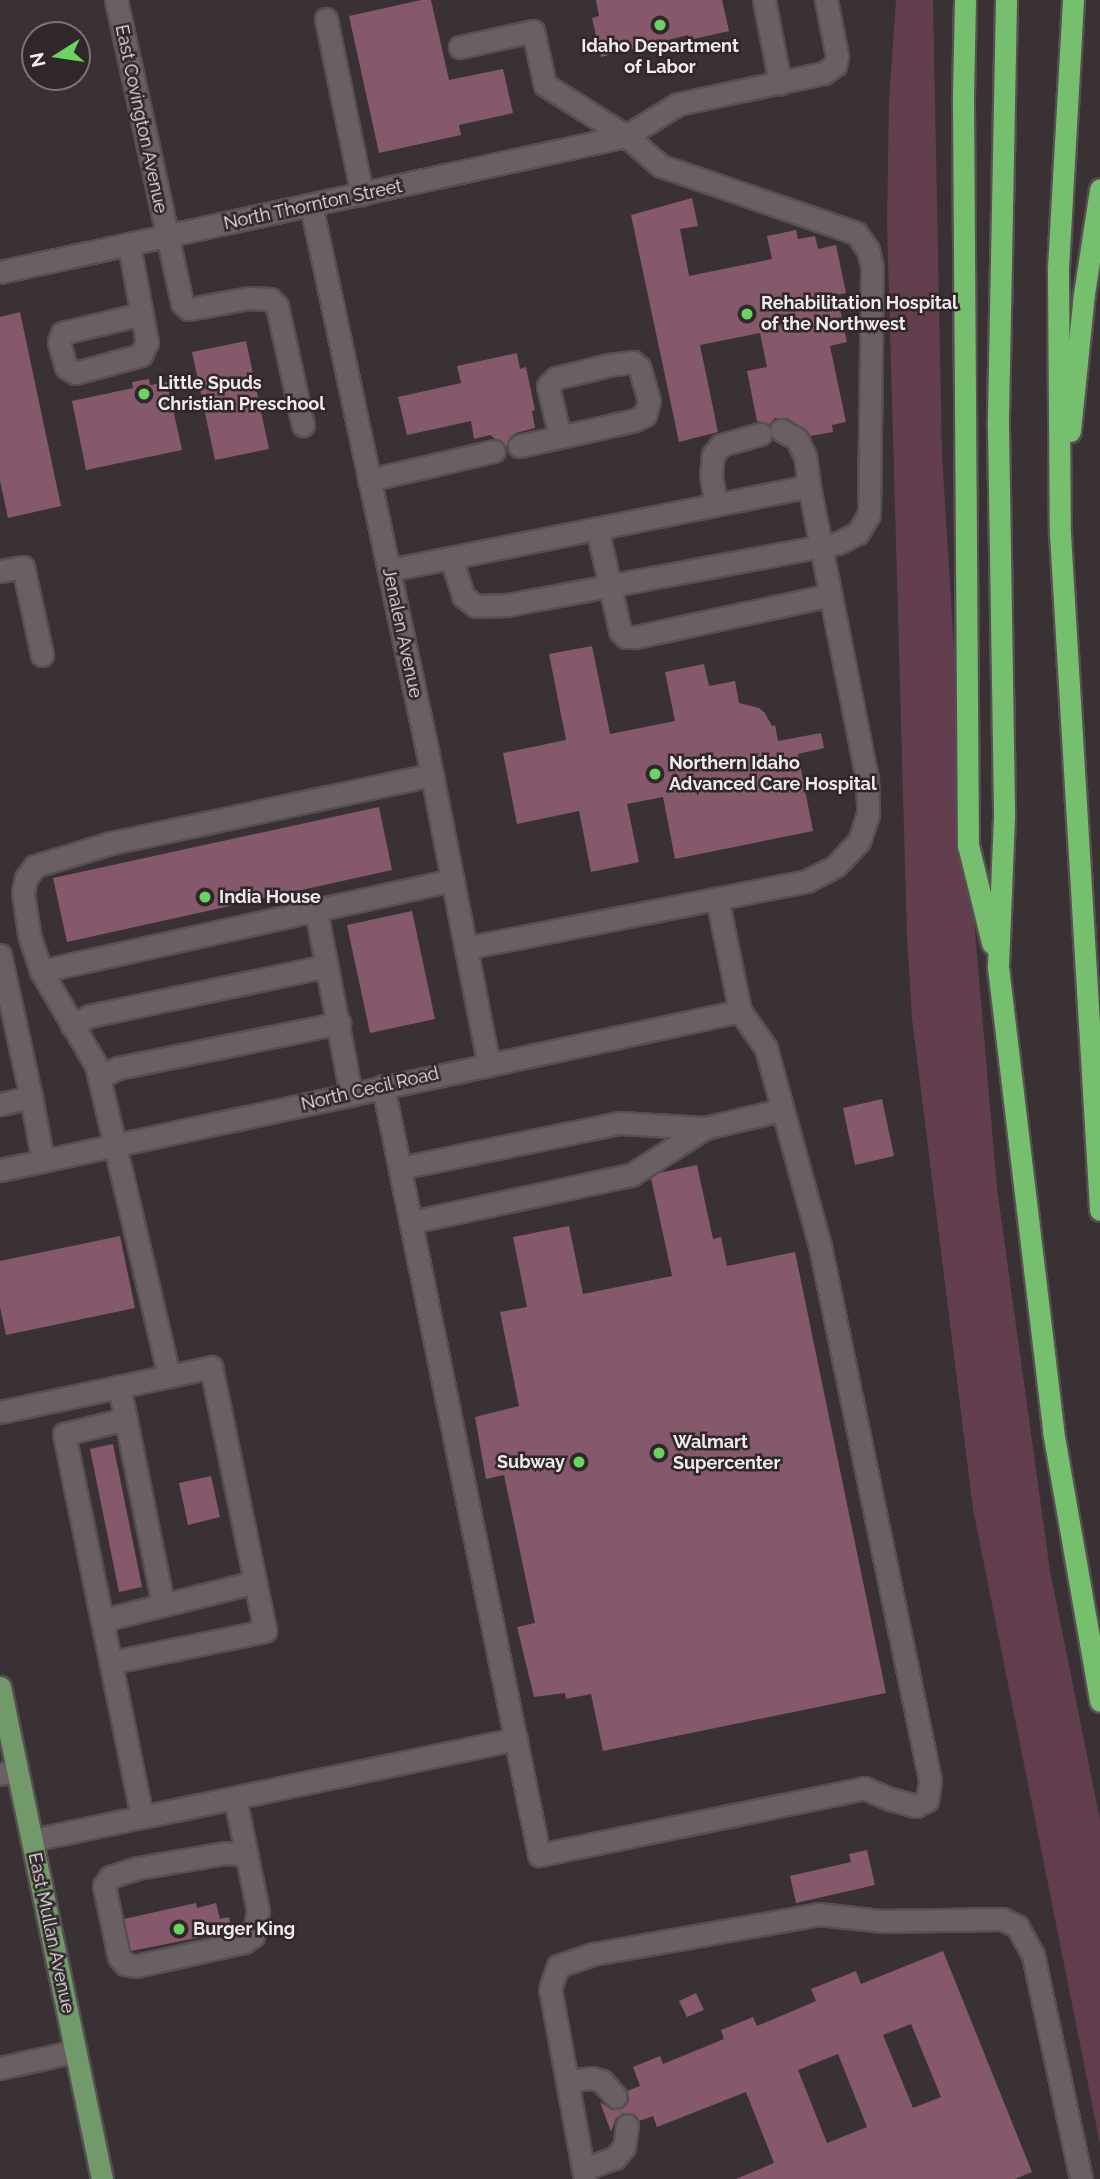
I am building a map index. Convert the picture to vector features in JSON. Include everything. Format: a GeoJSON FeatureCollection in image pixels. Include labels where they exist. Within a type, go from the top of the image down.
{"type":"FeatureCollection","features":[{"type":"Feature","properties":{"kind":"highway"},"geometry":{"type":"LineString","coordinates":[[965,0],[963,99],[968,845],[998,967],[1053,1431],[1100,1701]]}},
{"type":"Feature","properties":{"kind":"highway"},"geometry":{"type":"LineString","coordinates":[[998,967],[1004,816],[998,426],[1006,0]]}},
{"type":"Feature","properties":{"kind":"highway"},"geometry":{"type":"LineString","coordinates":[[1073,0],[1058,271],[1060,534],[1100,1210]]}},
{"type":"Feature","properties":{"kind":"highway"},"geometry":{"type":"LineString","coordinates":[[1060,534],[1084,294],[1100,189]]}},
{"type":"Feature","properties":{"kind":"main road","name":"East Mullan Avenue"},"geometry":{"type":"LineString","coordinates":[[0,1687],[9,1772],[32,1840],[102,2179]]}},
{"type":"Feature","properties":{"kind":"street","name":"East Covington Avenue"},"geometry":{"type":"LineString","coordinates":[[116,0],[165,238],[182,303],[189,309],[249,298],[270,299],[277,306],[303,425]]}},
{"type":"Feature","properties":{"kind":"street"},"geometry":{"type":"LineString","coordinates":[[764,0],[780,83]]}},
{"type":"Feature","properties":{"kind":"street","name":"North Thornton Street"},"geometry":{"type":"LineString","coordinates":[[0,272],[626,136],[678,104],[824,73],[835,65],[837,56],[826,0]]}},
{"type":"Feature","properties":{"kind":"street"},"geometry":{"type":"LineString","coordinates":[[326,19],[362,194]]}},
{"type":"Feature","properties":{"kind":"street"},"geometry":{"type":"LineString","coordinates":[[451,558],[464,596],[476,606],[507,605],[821,546],[858,533],[869,514],[872,267],[868,250],[856,233],[834,222],[662,166],[626,136],[545,85],[533,31],[460,47]]}},
{"type":"Feature","properties":{"kind":"street","name":"Jenalen Avenue"},"geometry":{"type":"LineString","coordinates":[[311,205],[432,775],[488,1062]]}},
{"type":"Feature","properties":{"kind":"street"},"geometry":{"type":"LineString","coordinates":[[129,245],[142,314]]}},
{"type":"Feature","properties":{"kind":"street"},"geometry":{"type":"LineString","coordinates":[[519,446],[560,437],[645,415],[649,401],[639,367],[633,362],[609,365],[556,378],[548,386],[560,437]]}},
{"type":"Feature","properties":{"kind":"street"},"geometry":{"type":"LineString","coordinates":[[466,948],[807,881],[836,866],[859,841],[868,814],[867,778],[805,456],[797,439],[771,432],[721,445],[713,455],[711,476],[716,504]]}},
{"type":"Feature","properties":{"kind":"street"},"geometry":{"type":"LineString","coordinates":[[369,480],[494,451]]}},
{"type":"Feature","properties":{"kind":"street"},"geometry":{"type":"LineString","coordinates":[[389,570],[809,486]]}},
{"type":"Feature","properties":{"kind":"street"},"geometry":{"type":"LineString","coordinates":[[597,528],[620,631],[626,637],[635,638],[831,595]]}},
{"type":"Feature","properties":{"kind":"street"},"geometry":{"type":"LineString","coordinates":[[0,571],[23,567],[42,655]]}},
{"type":"Feature","properties":{"kind":"street"},"geometry":{"type":"LineString","coordinates":[[169,1376],[100,1077],[96,1065],[41,971],[29,933],[23,893],[26,878],[35,866],[111,843],[432,775]]}},
{"type":"Feature","properties":{"kind":"street"},"geometry":{"type":"LineString","coordinates":[[41,971],[453,880]]}},
{"type":"Feature","properties":{"kind":"street"},"geometry":{"type":"LineString","coordinates":[[383,1086],[539,1855],[864,1788],[916,1806],[927,1800],[930,1780],[820,1246],[766,1048],[740,1011],[717,898]]}},
{"type":"Feature","properties":{"kind":"street"},"geometry":{"type":"LineString","coordinates":[[316,910],[351,1094]]}},
{"type":"Feature","properties":{"kind":"street"},"geometry":{"type":"LineString","coordinates":[[0,955],[43,1161]]}},
{"type":"Feature","properties":{"kind":"street"},"geometry":{"type":"LineString","coordinates":[[72,1026],[89,1016],[327,966]]}},
{"type":"Feature","properties":{"kind":"street","name":"North Cecil Road"},"geometry":{"type":"LineString","coordinates":[[0,1170],[488,1062],[740,1011]]}},
{"type":"Feature","properties":{"kind":"street"},"geometry":{"type":"LineString","coordinates":[[100,1077],[118,1068],[339,1023]]}},
{"type":"Feature","properties":{"kind":"street"},"geometry":{"type":"LineString","coordinates":[[0,1104],[31,1097]]}},
{"type":"Feature","properties":{"kind":"street"},"geometry":{"type":"LineString","coordinates":[[400,1168],[620,1123],[705,1128],[781,1110]]}},
{"type":"Feature","properties":{"kind":"street"},"geometry":{"type":"LineString","coordinates":[[411,1222],[631,1175],[705,1128]]}},
{"type":"Feature","properties":{"kind":"street"},"geometry":{"type":"LineString","coordinates":[[0,1412],[211,1367],[265,1631],[112,1662]]}},
{"type":"Feature","properties":{"kind":"street"},"geometry":{"type":"LineString","coordinates":[[119,1386],[163,1605]]}},
{"type":"Feature","properties":{"kind":"street"},"geometry":{"type":"LineString","coordinates":[[126,1419],[64,1434],[142,1817]]}},
{"type":"Feature","properties":{"kind":"street"},"geometry":{"type":"LineString","coordinates":[[103,1619],[255,1582]]}},
{"type":"Feature","properties":{"kind":"street"},"geometry":{"type":"LineString","coordinates":[[32,1840],[516,1739]]}},
{"type":"Feature","properties":{"kind":"street"},"geometry":{"type":"LineString","coordinates":[[235,1798],[258,1911],[253,1936],[244,1942],[136,1966],[125,1964],[118,1957],[104,1886],[110,1877],[122,1872],[225,1853],[246,1854]]}},
{"type":"Feature","properties":{"kind":"street"},"geometry":{"type":"LineString","coordinates":[[627,2125],[624,2147],[615,2158],[584,2174],[550,1989],[558,1966],[570,1961],[818,1914],[880,1921],[1002,1919],[1017,1926],[1026,1937],[1033,1955],[1081,2179]]}},
{"type":"Feature","properties":{"kind":"street"},"geometry":{"type":"LineString","coordinates":[[0,2068],[76,2051]]}},
{"type":"Feature","properties":{"kind":"street"},"geometry":{"type":"LineString","coordinates":[[567,2081],[591,2078],[602,2081],[616,2097]]}},
{"type":"Feature","properties":{"kind":"shaded area"},"geometry":{"type":"Polygon","coordinates":[[[896,0],[933,0],[942,454],[962,780],[997,1188],[1050,1571],[1100,1820],[1100,2144],[973,1509],[912,1018],[907,938],[887,222],[889,101],[896,0]]]}},
{"type":"Feature","properties":{"kind":"building"},"geometry":{"type":"Polygon","coordinates":[[[431,0],[449,80],[503,69],[513,113],[459,125],[461,135],[379,153],[349,16],[431,0]]]}},
{"type":"Feature","properties":{"kind":"building","name":"Idaho Department of Labor"},"geometry":{"type":"Polygon","coordinates":[[[596,0],[722,0],[729,31],[689,40],[688,35],[601,57],[592,18],[599,16],[596,0]]]}},
{"type":"Feature","properties":{"kind":"building","name":"Rehabilitation Hospital of the Northwest"},"geometry":{"type":"Polygon","coordinates":[[[692,198],[698,226],[680,229],[689,276],[772,259],[767,236],[796,230],[798,239],[815,236],[818,249],[836,245],[846,293],[837,295],[847,342],[830,346],[846,422],[832,425],[833,432],[810,436],[787,418],[775,418],[769,425],[757,421],[747,371],[767,367],[760,333],[700,345],[718,432],[679,442],[631,215],[692,198]]]}},
{"type":"Feature","properties":{"kind":"building"},"geometry":{"type":"Polygon","coordinates":[[[20,312],[61,506],[8,518],[0,481],[0,317],[20,312]]]}},
{"type":"Feature","properties":{"kind":"building"},"geometry":{"type":"Polygon","coordinates":[[[246,341],[269,449],[215,460],[192,352],[246,341]]]}},
{"type":"Feature","properties":{"kind":"building"},"geometry":{"type":"Polygon","coordinates":[[[517,353],[520,369],[526,367],[535,410],[532,411],[535,428],[516,433],[510,437],[506,447],[490,435],[474,439],[471,421],[407,435],[398,397],[461,383],[457,366],[517,353]]]}},
{"type":"Feature","properties":{"kind":"building"},"geometry":{"type":"Polygon","coordinates":[[[149,379],[150,385],[167,382],[182,450],[86,470],[72,401],[133,388],[132,382],[149,379]]]}},
{"type":"Feature","properties":{"kind":"building","name":"Northern Idaho Advanced Care Hospital"},"geometry":{"type":"Polygon","coordinates":[[[592,646],[610,734],[675,721],[665,672],[704,664],[709,686],[735,681],[739,703],[759,708],[765,713],[772,726],[775,725],[778,741],[821,733],[824,748],[798,754],[813,831],[675,859],[663,797],[627,804],[639,862],[591,872],[579,811],[517,824],[503,753],[566,740],[549,654],[592,646]]]}},
{"type":"Feature","properties":{"kind":"building"},"geometry":{"type":"Polygon","coordinates":[[[379,807],[392,870],[67,942],[53,878],[379,807]]]}},
{"type":"Feature","properties":{"kind":"building"},"geometry":{"type":"Polygon","coordinates":[[[412,911],[435,1019],[370,1033],[347,925],[412,911]]]}},
{"type":"Feature","properties":{"kind":"building"},"geometry":{"type":"Polygon","coordinates":[[[882,1099],[894,1156],[855,1165],[843,1108],[882,1099]]]}},
{"type":"Feature","properties":{"kind":"building","name":"Walmart Supercenter"},"geometry":{"type":"Polygon","coordinates":[[[697,1165],[713,1239],[721,1237],[727,1266],[795,1252],[886,1693],[603,1751],[591,1694],[566,1699],[565,1693],[534,1697],[517,1627],[535,1623],[504,1475],[486,1479],[475,1417],[519,1406],[500,1312],[527,1307],[513,1237],[569,1226],[583,1294],[672,1276],[651,1178],[659,1173],[697,1165]]]}},
{"type":"Feature","properties":{"kind":"building"},"geometry":{"type":"Polygon","coordinates":[[[120,1236],[135,1308],[6,1335],[0,1307],[0,1261],[120,1236]]]}},
{"type":"Feature","properties":{"kind":"building"},"geometry":{"type":"Polygon","coordinates":[[[113,1444],[142,1587],[119,1592],[90,1449],[113,1444]]]}},
{"type":"Feature","properties":{"kind":"building"},"geometry":{"type":"Polygon","coordinates":[[[211,1476],[220,1517],[188,1525],[179,1483],[211,1476]]]}},
{"type":"Feature","properties":{"kind":"building"},"geometry":{"type":"Polygon","coordinates":[[[867,1850],[875,1885],[796,1903],[790,1876],[851,1862],[849,1854],[867,1850]]]}},
{"type":"Feature","properties":{"kind":"building","name":"Burger King"},"geometry":{"type":"Polygon","coordinates":[[[196,1903],[197,1908],[216,1903],[220,1919],[229,1917],[232,1931],[131,1951],[124,1919],[196,1903]]]}},
{"type":"Feature","properties":{"kind":"building"},"geometry":{"type":"Polygon","coordinates":[[[943,1951],[1032,2172],[1015,2179],[736,2179],[774,2163],[746,2092],[657,2127],[653,2116],[639,2121],[634,2114],[623,2113],[616,2118],[611,2132],[600,2102],[612,2110],[625,2106],[629,2101],[627,2091],[640,2086],[633,2067],[660,2056],[663,2064],[724,2039],[721,2030],[753,2017],[757,2026],[816,2001],[811,1989],[856,1971],[861,1984],[943,1951]],[[911,2024],[883,2035],[913,2108],[941,2097],[911,2024]],[[838,2054],[798,2070],[827,2143],[867,2127],[838,2054]]]}},
{"type":"Feature","properties":{"kind":"building"},"geometry":{"type":"Polygon","coordinates":[[[696,1993],[704,2010],[687,2017],[679,2001],[696,1993]]]}},
{"type":"Feature","properties":{"kind":"place","name":"Idaho Department of Labor"},"geometry":{"type":"Point","coordinates":[660,25]}},
{"type":"Feature","properties":{"kind":"place","name":"Rehabilitation Hospital of the Northwest"},"geometry":{"type":"Point","coordinates":[747,314]}},
{"type":"Feature","properties":{"kind":"place","name":"Little Spuds Christian Preschool"},"geometry":{"type":"Point","coordinates":[144,394]}},
{"type":"Feature","properties":{"kind":"place","name":"Northern Idaho Advanced Care Hospital"},"geometry":{"type":"Point","coordinates":[655,774]}},
{"type":"Feature","properties":{"kind":"place","name":"India House"},"geometry":{"type":"Point","coordinates":[205,897]}},
{"type":"Feature","properties":{"kind":"place","name":"Walmart Supercenter"},"geometry":{"type":"Point","coordinates":[659,1453]}},
{"type":"Feature","properties":{"kind":"place","name":"Subway"},"geometry":{"type":"Point","coordinates":[579,1462]}},
{"type":"Feature","properties":{"kind":"place","name":"Burger King"},"geometry":{"type":"Point","coordinates":[179,1929]}}]}
